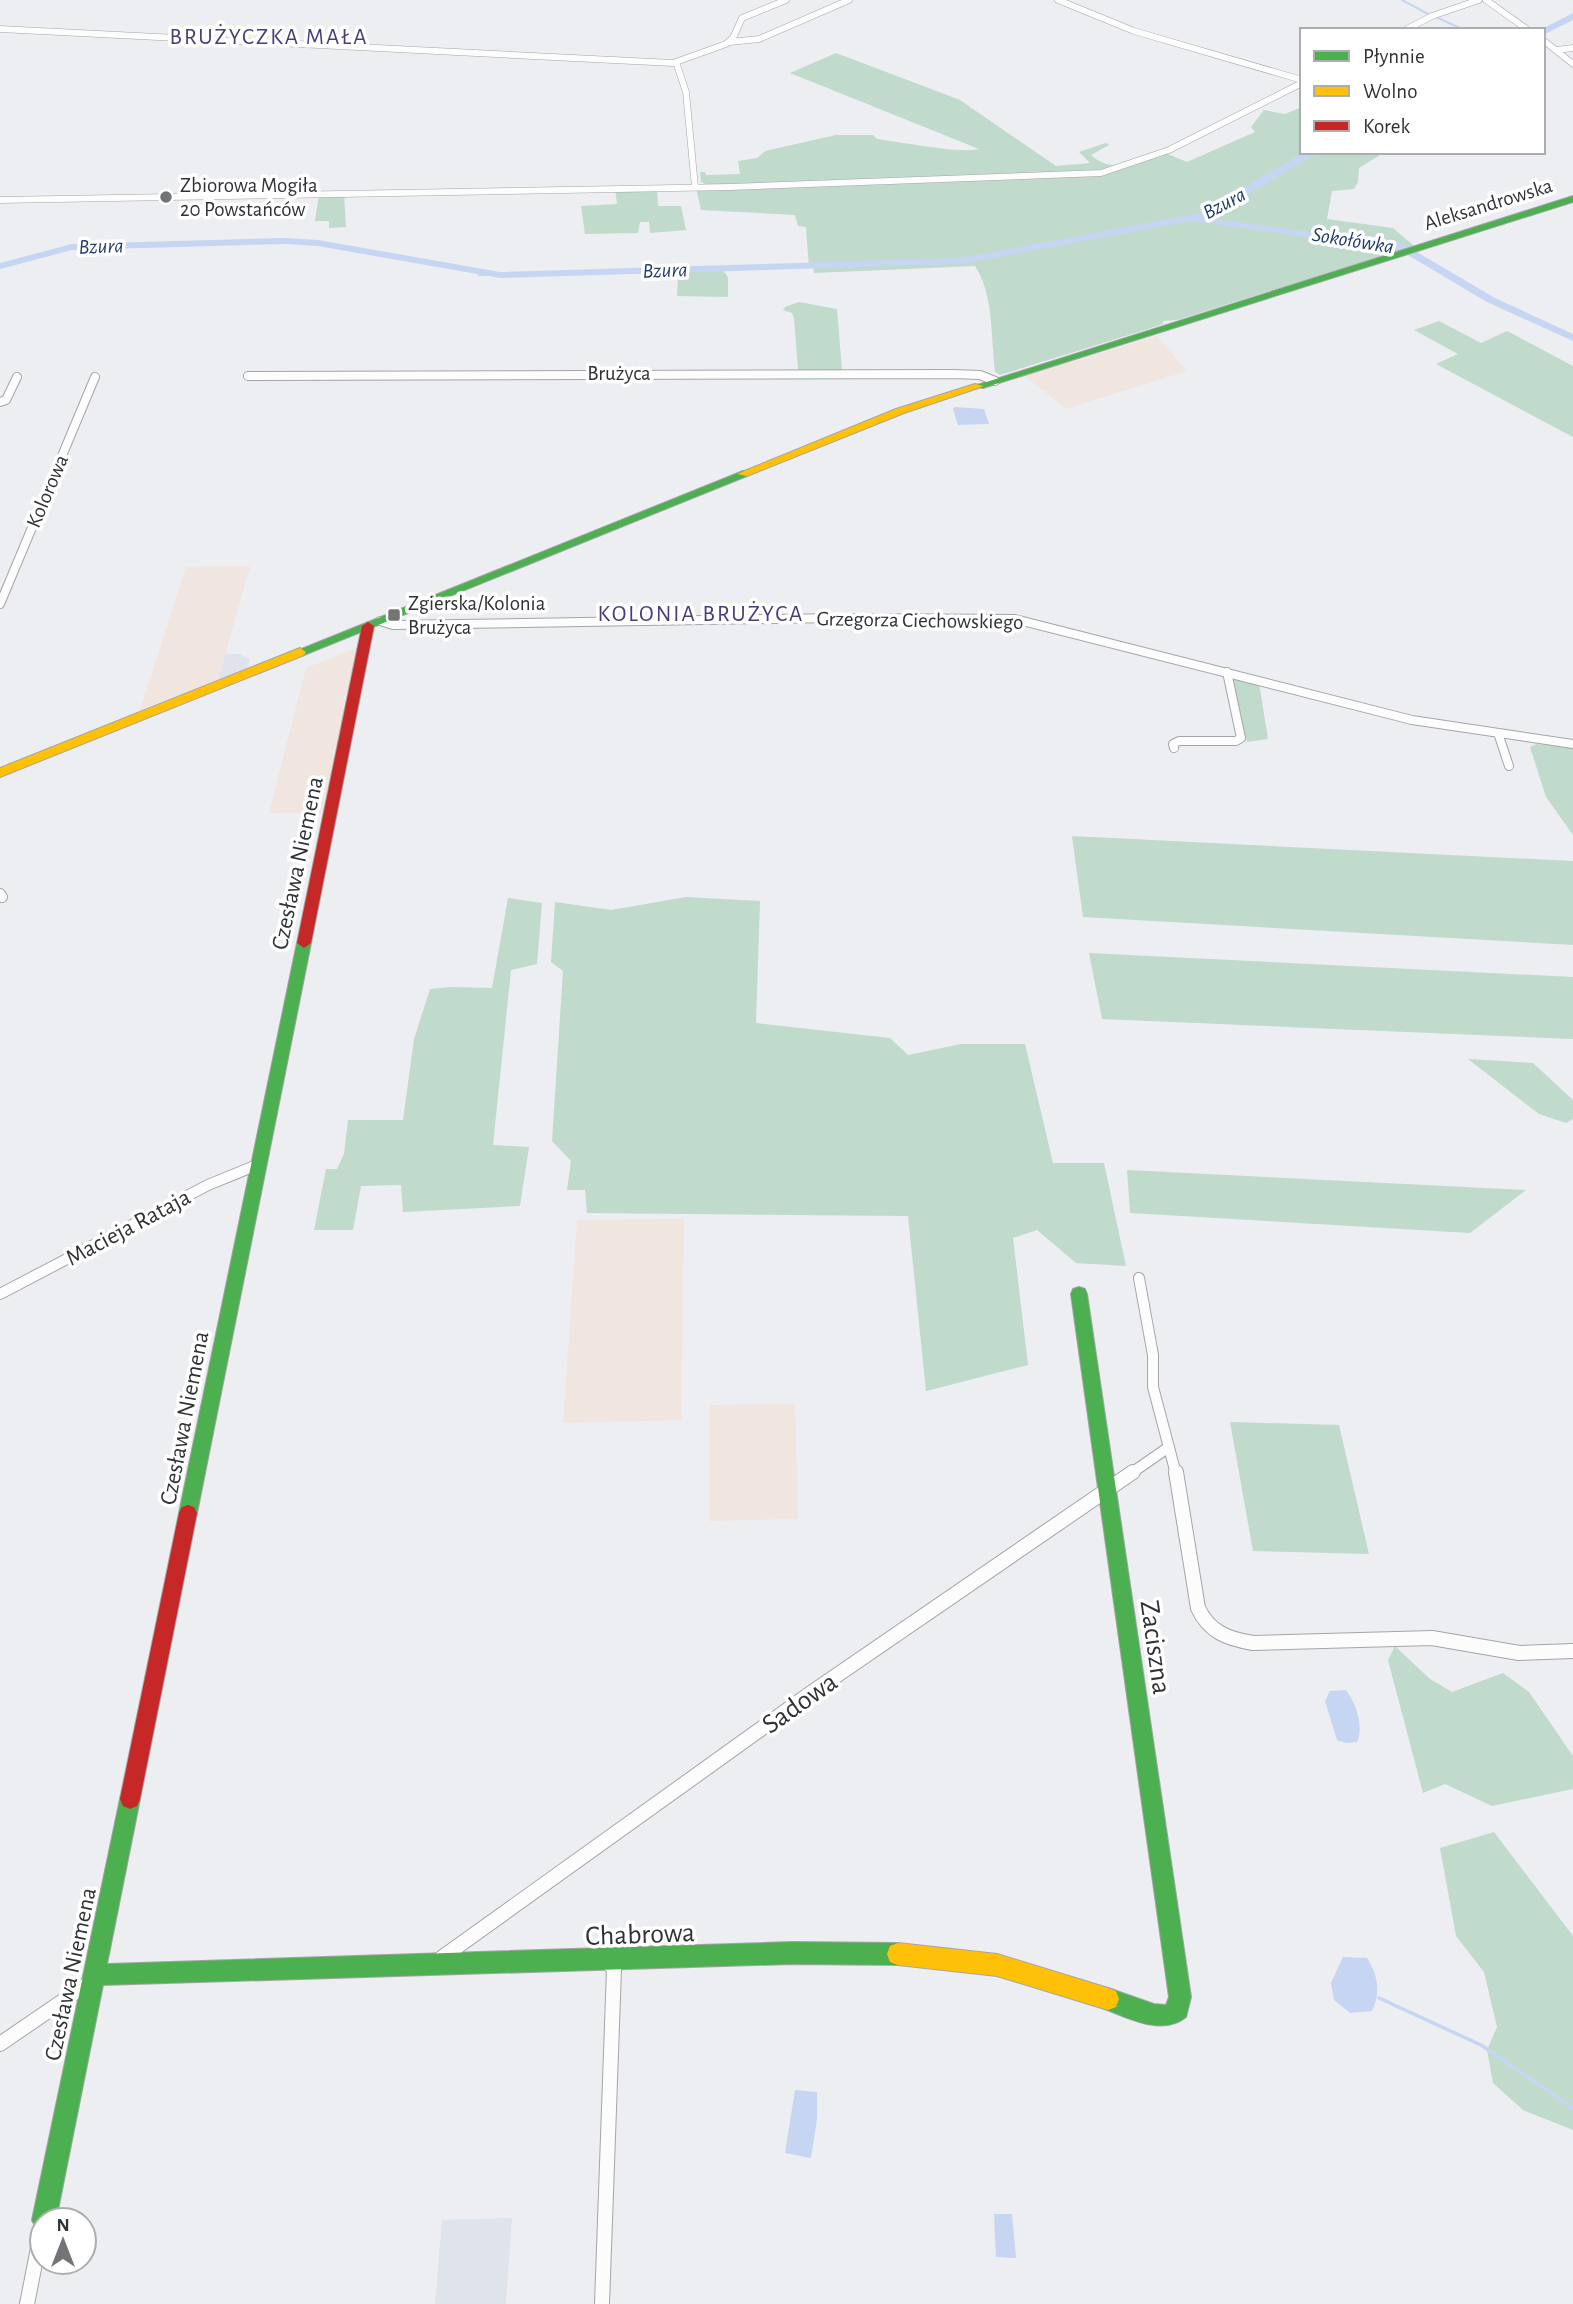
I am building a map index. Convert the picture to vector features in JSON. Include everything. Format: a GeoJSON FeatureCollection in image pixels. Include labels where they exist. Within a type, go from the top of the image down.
{"type":"FeatureCollection","features":[{"type":"Feature","properties":{"kind":"street"},"geometry":{"type":"LineString","coordinates":[[730,42],[742,18],[786,0]]}},
{"type":"Feature","properties":{"kind":"street"},"geometry":{"type":"LineString","coordinates":[[0,29],[676,62],[730,42],[758,40],[849,0]]}},
{"type":"Feature","properties":{"kind":"street"},"geometry":{"type":"LineString","coordinates":[[1058,0],[1134,31],[1300,81]]}},
{"type":"Feature","properties":{"kind":"street"},"geometry":{"type":"LineString","coordinates":[[1409,28],[1432,16],[1479,0]]}},
{"type":"Feature","properties":{"kind":"street"},"geometry":{"type":"LineString","coordinates":[[1486,0],[1525,28]]}},
{"type":"Feature","properties":{"kind":"street"},"geometry":{"type":"LineString","coordinates":[[1545,41],[1573,64]]}},
{"type":"Feature","properties":{"kind":"street"},"geometry":{"type":"LineString","coordinates":[[1557,50],[1573,48]]}},
{"type":"Feature","properties":{"kind":"street"},"geometry":{"type":"LineString","coordinates":[[676,62],[686,92],[695,187]]}},
{"type":"Feature","properties":{"kind":"street"},"geometry":{"type":"LineString","coordinates":[[0,200],[695,187],[1101,173],[1168,150],[1300,83]]}},
{"type":"Feature","properties":{"kind":"street","name":"Aleksandrowska"},"geometry":{"type":"LineString","coordinates":[[0,773],[900,411],[992,379],[1573,199]]}},
{"type":"Feature","properties":{"kind":"street","name":"Brużyca"},"geometry":{"type":"LineString","coordinates":[[248,376],[953,374],[992,379]]}},
{"type":"Feature","properties":{"kind":"street"},"geometry":{"type":"LineString","coordinates":[[0,402],[6,400],[17,377]]}},
{"type":"Feature","properties":{"kind":"street","name":"Kolorowa"},"geometry":{"type":"LineString","coordinates":[[0,604],[94,377]]}},
{"type":"Feature","properties":{"kind":"street","name":"Grzegorza Ciechowskiego"},"geometry":{"type":"LineString","coordinates":[[374,623],[393,625],[834,618],[1004,619],[1036,623],[1412,720],[1573,744]]}},
{"type":"Feature","properties":{"kind":"street","name":"Czesława Niemena"},"geometry":{"type":"LineString","coordinates":[[47,2206],[257,1165],[374,623]]}},
{"type":"Feature","properties":{"kind":"street"},"geometry":{"type":"LineString","coordinates":[[1174,748],[1173,744],[1179,741],[1236,741],[1241,738],[1227,672]]}},
{"type":"Feature","properties":{"kind":"street"},"geometry":{"type":"LineString","coordinates":[[1498,733],[1509,766]]}},
{"type":"Feature","properties":{"kind":"street","name":"Macieja Rataja"},"geometry":{"type":"LineString","coordinates":[[0,1294],[208,1185],[257,1165]]}},
{"type":"Feature","properties":{"kind":"street"},"geometry":{"type":"LineString","coordinates":[[1139,1278],[1153,1355],[1153,1387],[1169,1447],[1198,1608],[1203,1620],[1223,1636],[1253,1643],[1432,1638],[1519,1653],[1573,1651]]}},
{"type":"Feature","properties":{"kind":"street","name":"Zaciszna"},"geometry":{"type":"LineString","coordinates":[[1079,1294],[1180,1997],[1178,2008]]}},
{"type":"Feature","properties":{"kind":"street","name":"Sadowa"},"geometry":{"type":"LineString","coordinates":[[433,1964],[811,1693],[1169,1447]]}},
{"type":"Feature","properties":{"kind":"street","name":"Chabrowa"},"geometry":{"type":"LineString","coordinates":[[92,1978],[786,1953],[924,1954],[978,1961],[1024,1972],[1154,2015],[1170,2016],[1178,2008]]}},
{"type":"Feature","properties":{"kind":"street"},"geometry":{"type":"LineString","coordinates":[[602,2304],[614,1969],[607,1961]]}},
{"type":"Feature","properties":{"kind":"street"},"geometry":{"type":"LineString","coordinates":[[0,2044],[92,1978]]}},
{"type":"Feature","properties":{"kind":"street"},"geometry":{"type":"LineString","coordinates":[[27,2304],[33,2276]]}},
{"type":"Feature","properties":{"kind":"shaded area"},"geometry":{"type":"Polygon","coordinates":[[[1157,336],[1187,371],[1066,409],[1025,376],[1157,336]]]}},
{"type":"Feature","properties":{"kind":"shaded area"},"geometry":{"type":"Polygon","coordinates":[[[250,566],[218,680],[140,710],[186,567],[250,566]]]}},
{"type":"Feature","properties":{"kind":"shaded area"},"geometry":{"type":"Polygon","coordinates":[[[359,647],[350,690],[343,697],[347,703],[323,812],[269,813],[306,668],[359,647]]]}},
{"type":"Feature","properties":{"kind":"shaded area"},"geometry":{"type":"Polygon","coordinates":[[[225,654],[240,654],[250,659],[247,669],[218,680],[225,654]]]}},
{"type":"Feature","properties":{"kind":"shaded area"},"geometry":{"type":"Polygon","coordinates":[[[684,1219],[681,1420],[563,1423],[577,1220],[684,1219]]]}},
{"type":"Feature","properties":{"kind":"shaded area"},"geometry":{"type":"Polygon","coordinates":[[[795,1404],[798,1519],[709,1521],[710,1405],[795,1404]]]}},
{"type":"Feature","properties":{"kind":"shaded area"},"geometry":{"type":"Polygon","coordinates":[[[512,2218],[506,2304],[435,2304],[442,2220],[512,2218]]]}},
{"type":"Feature","properties":{"kind":"green space"},"geometry":{"type":"Polygon","coordinates":[[[836,53],[960,100],[1056,166],[1090,163],[1079,152],[1106,143],[1109,145],[1091,155],[1108,164],[1126,164],[1163,152],[1187,162],[1255,132],[1251,127],[1264,110],[1285,114],[1300,108],[1300,154],[1382,154],[1359,168],[1358,182],[1354,189],[1332,191],[1327,219],[1393,228],[1414,246],[1177,320],[1163,321],[1163,324],[1145,330],[1000,375],[995,372],[989,303],[975,266],[814,273],[813,267],[809,266],[806,227],[798,226],[795,215],[701,210],[696,188],[707,185],[701,182],[700,172],[705,172],[706,175],[740,174],[738,161],[757,158],[765,151],[836,135],[873,135],[877,139],[930,147],[979,149],[790,73],[836,53]]]}},
{"type":"Feature","properties":{"kind":"green space"},"geometry":{"type":"Polygon","coordinates":[[[615,188],[657,188],[658,206],[681,206],[686,230],[650,233],[649,222],[640,222],[638,233],[585,234],[581,206],[617,204],[615,188]]]}},
{"type":"Feature","properties":{"kind":"green space"},"geometry":{"type":"Polygon","coordinates":[[[319,194],[344,194],[346,227],[329,228],[329,221],[315,221],[319,194]]]}},
{"type":"Feature","properties":{"kind":"green space"},"geometry":{"type":"Polygon","coordinates":[[[722,269],[728,277],[728,297],[677,296],[678,276],[670,272],[477,276],[482,273],[512,275],[722,269]]]}},
{"type":"Feature","properties":{"kind":"green space"},"geometry":{"type":"Polygon","coordinates":[[[799,302],[837,309],[842,370],[798,370],[794,318],[792,313],[783,310],[799,302]]]}},
{"type":"Feature","properties":{"kind":"green space"},"geometry":{"type":"Polygon","coordinates":[[[1439,321],[1481,343],[1507,331],[1573,366],[1573,437],[1436,364],[1458,354],[1414,330],[1439,321]]]}},
{"type":"Feature","properties":{"kind":"green space"},"geometry":{"type":"Polygon","coordinates":[[[1232,676],[1259,683],[1268,739],[1247,742],[1232,676]]]}},
{"type":"Feature","properties":{"kind":"green space"},"geometry":{"type":"Polygon","coordinates":[[[1537,744],[1573,748],[1573,835],[1546,797],[1530,747],[1537,744]]]}},
{"type":"Feature","properties":{"kind":"green space"},"geometry":{"type":"Polygon","coordinates":[[[1072,836],[1573,861],[1573,945],[1083,917],[1072,836]]]}},
{"type":"Feature","properties":{"kind":"green space"},"geometry":{"type":"Polygon","coordinates":[[[686,897],[760,901],[756,1023],[890,1038],[908,1055],[961,1044],[1025,1044],[1053,1163],[1104,1163],[1126,1266],[1076,1263],[1037,1230],[1013,1238],[1028,1365],[926,1391],[908,1216],[587,1213],[585,1190],[567,1190],[571,1161],[552,1141],[563,971],[551,962],[555,902],[611,910],[686,897]]]}},
{"type":"Feature","properties":{"kind":"green space"},"geometry":{"type":"Polygon","coordinates":[[[508,898],[542,903],[537,964],[511,970],[493,1145],[529,1147],[520,1206],[403,1212],[401,1185],[361,1186],[353,1230],[314,1230],[326,1169],[337,1169],[344,1154],[348,1120],[403,1120],[414,1039],[430,989],[492,988],[508,898]]]}},
{"type":"Feature","properties":{"kind":"green space"},"geometry":{"type":"Polygon","coordinates":[[[1089,953],[1573,977],[1573,1039],[1102,1019],[1089,953]]]}},
{"type":"Feature","properties":{"kind":"green space"},"geometry":{"type":"Polygon","coordinates":[[[1468,1059],[1533,1063],[1573,1100],[1573,1119],[1566,1123],[1539,1114],[1468,1059]]]}},
{"type":"Feature","properties":{"kind":"green space"},"geometry":{"type":"Polygon","coordinates":[[[1127,1170],[1526,1190],[1470,1233],[1130,1213],[1127,1170]]]}},
{"type":"Feature","properties":{"kind":"green space"},"geometry":{"type":"Polygon","coordinates":[[[1230,1422],[1339,1425],[1369,1554],[1253,1551],[1230,1422]]]}},
{"type":"Feature","properties":{"kind":"green space"},"geometry":{"type":"Polygon","coordinates":[[[1395,1646],[1430,1679],[1452,1692],[1503,1673],[1529,1692],[1573,1756],[1573,1789],[1492,1806],[1445,1784],[1423,1793],[1388,1660],[1395,1646]]]}},
{"type":"Feature","properties":{"kind":"green space"},"geometry":{"type":"Polygon","coordinates":[[[1494,1832],[1573,1936],[1573,2130],[1523,2110],[1493,2083],[1487,2050],[1497,2027],[1484,1972],[1456,1936],[1440,1848],[1494,1832]]]}},
{"type":"Feature","properties":{"kind":"water"},"geometry":{"type":"Polygon","coordinates":[[[953,409],[984,409],[989,424],[958,425],[953,409]]]}},
{"type":"Feature","properties":{"kind":"water"},"geometry":{"type":"Polygon","coordinates":[[[1346,1690],[1358,1715],[1360,1730],[1357,1742],[1337,1740],[1325,1701],[1330,1691],[1346,1690]]]}},
{"type":"Feature","properties":{"kind":"water"},"geometry":{"type":"Polygon","coordinates":[[[1343,1957],[1367,1958],[1371,1964],[1377,1991],[1372,2011],[1350,2013],[1334,2000],[1331,1983],[1343,1957]]]}},
{"type":"Feature","properties":{"kind":"water"},"geometry":{"type":"Polygon","coordinates":[[[795,2090],[817,2092],[817,2119],[811,2158],[785,2153],[795,2090]]]}},
{"type":"Feature","properties":{"kind":"water"},"geometry":{"type":"Polygon","coordinates":[[[994,2214],[1012,2214],[1016,2258],[996,2257],[994,2214]]]}},
{"type":"Feature","properties":{"kind":"waterway"},"geometry":{"type":"LineString","coordinates":[[1402,0],[1430,15]]}},
{"type":"Feature","properties":{"kind":"waterway","name":"Bzura"},"geometry":{"type":"LineString","coordinates":[[1545,31],[1573,16]]}},
{"type":"Feature","properties":{"kind":"waterway"},"geometry":{"type":"LineString","coordinates":[[1436,17],[1460,28]]}},
{"type":"Feature","properties":{"kind":"waterway","name":"Bzura"},"geometry":{"type":"LineString","coordinates":[[0,266],[72,247],[285,241],[318,243],[500,275],[961,261],[1203,216],[1308,154]]}},
{"type":"Feature","properties":{"kind":"waterway","name":"Sokołówka"},"geometry":{"type":"LineString","coordinates":[[1196,219],[1340,239],[1376,239],[1394,243],[1491,300],[1573,338]]}},
{"type":"Feature","properties":{"kind":"waterway"},"geometry":{"type":"LineString","coordinates":[[1379,1998],[1481,2045],[1573,2108]]}},
{"type":"Feature","properties":{"kind":"traffic: fast"},"geometry":{"type":"LineString","coordinates":[[979,386],[1573,199]]}},
{"type":"Feature","properties":{"kind":"traffic: fast"},"geometry":{"type":"LineString","coordinates":[[300,652],[743,474]]}},
{"type":"Feature","properties":{"kind":"traffic: fast"},"geometry":{"type":"LineString","coordinates":[[188,1513],[304,943]]}},
{"type":"Feature","properties":{"kind":"traffic: fast"},"geometry":{"type":"LineString","coordinates":[[1079,1294],[1180,1997],[1178,2009],[1170,2016],[1154,2015],[1108,1999]]}},
{"type":"Feature","properties":{"kind":"traffic: fast"},"geometry":{"type":"LineString","coordinates":[[47,2206],[130,1799]]}},
{"type":"Feature","properties":{"kind":"traffic: fast"},"geometry":{"type":"LineString","coordinates":[[93,1975],[792,1953],[898,1954]]}},
{"type":"Feature","properties":{"kind":"traffic: slow"},"geometry":{"type":"LineString","coordinates":[[743,474],[900,411],[979,386]]}},
{"type":"Feature","properties":{"kind":"traffic: slow"},"geometry":{"type":"LineString","coordinates":[[0,773],[300,652]]}},
{"type":"Feature","properties":{"kind":"traffic: slow"},"geometry":{"type":"LineString","coordinates":[[898,1954],[997,1965],[1108,1999]]}},
{"type":"Feature","properties":{"kind":"traffic: jam"},"geometry":{"type":"LineString","coordinates":[[304,943],[368,626]]}},
{"type":"Feature","properties":{"kind":"traffic: jam"},"geometry":{"type":"LineString","coordinates":[[130,1799],[188,1513]]}},
{"type":"Feature","properties":{"kind":"place","name":"Zbiorowa Mogiła 20 Powstańców"},"geometry":{"type":"Point","coordinates":[166,197]}},
{"type":"Feature","properties":{"kind":"place","name":"Zgierska/Kolonia Brużyca"},"geometry":{"type":"Point","coordinates":[394,615]}},
{"type":"Feature","properties":{"kind":"district","name":"BRUŻYCZKA MAŁA"},"geometry":{"type":"Point","coordinates":[269,36]}},
{"type":"Feature","properties":{"kind":"district","name":"KOLONIA BRUŻYCA"},"geometry":{"type":"Point","coordinates":[701,613]}}]}
